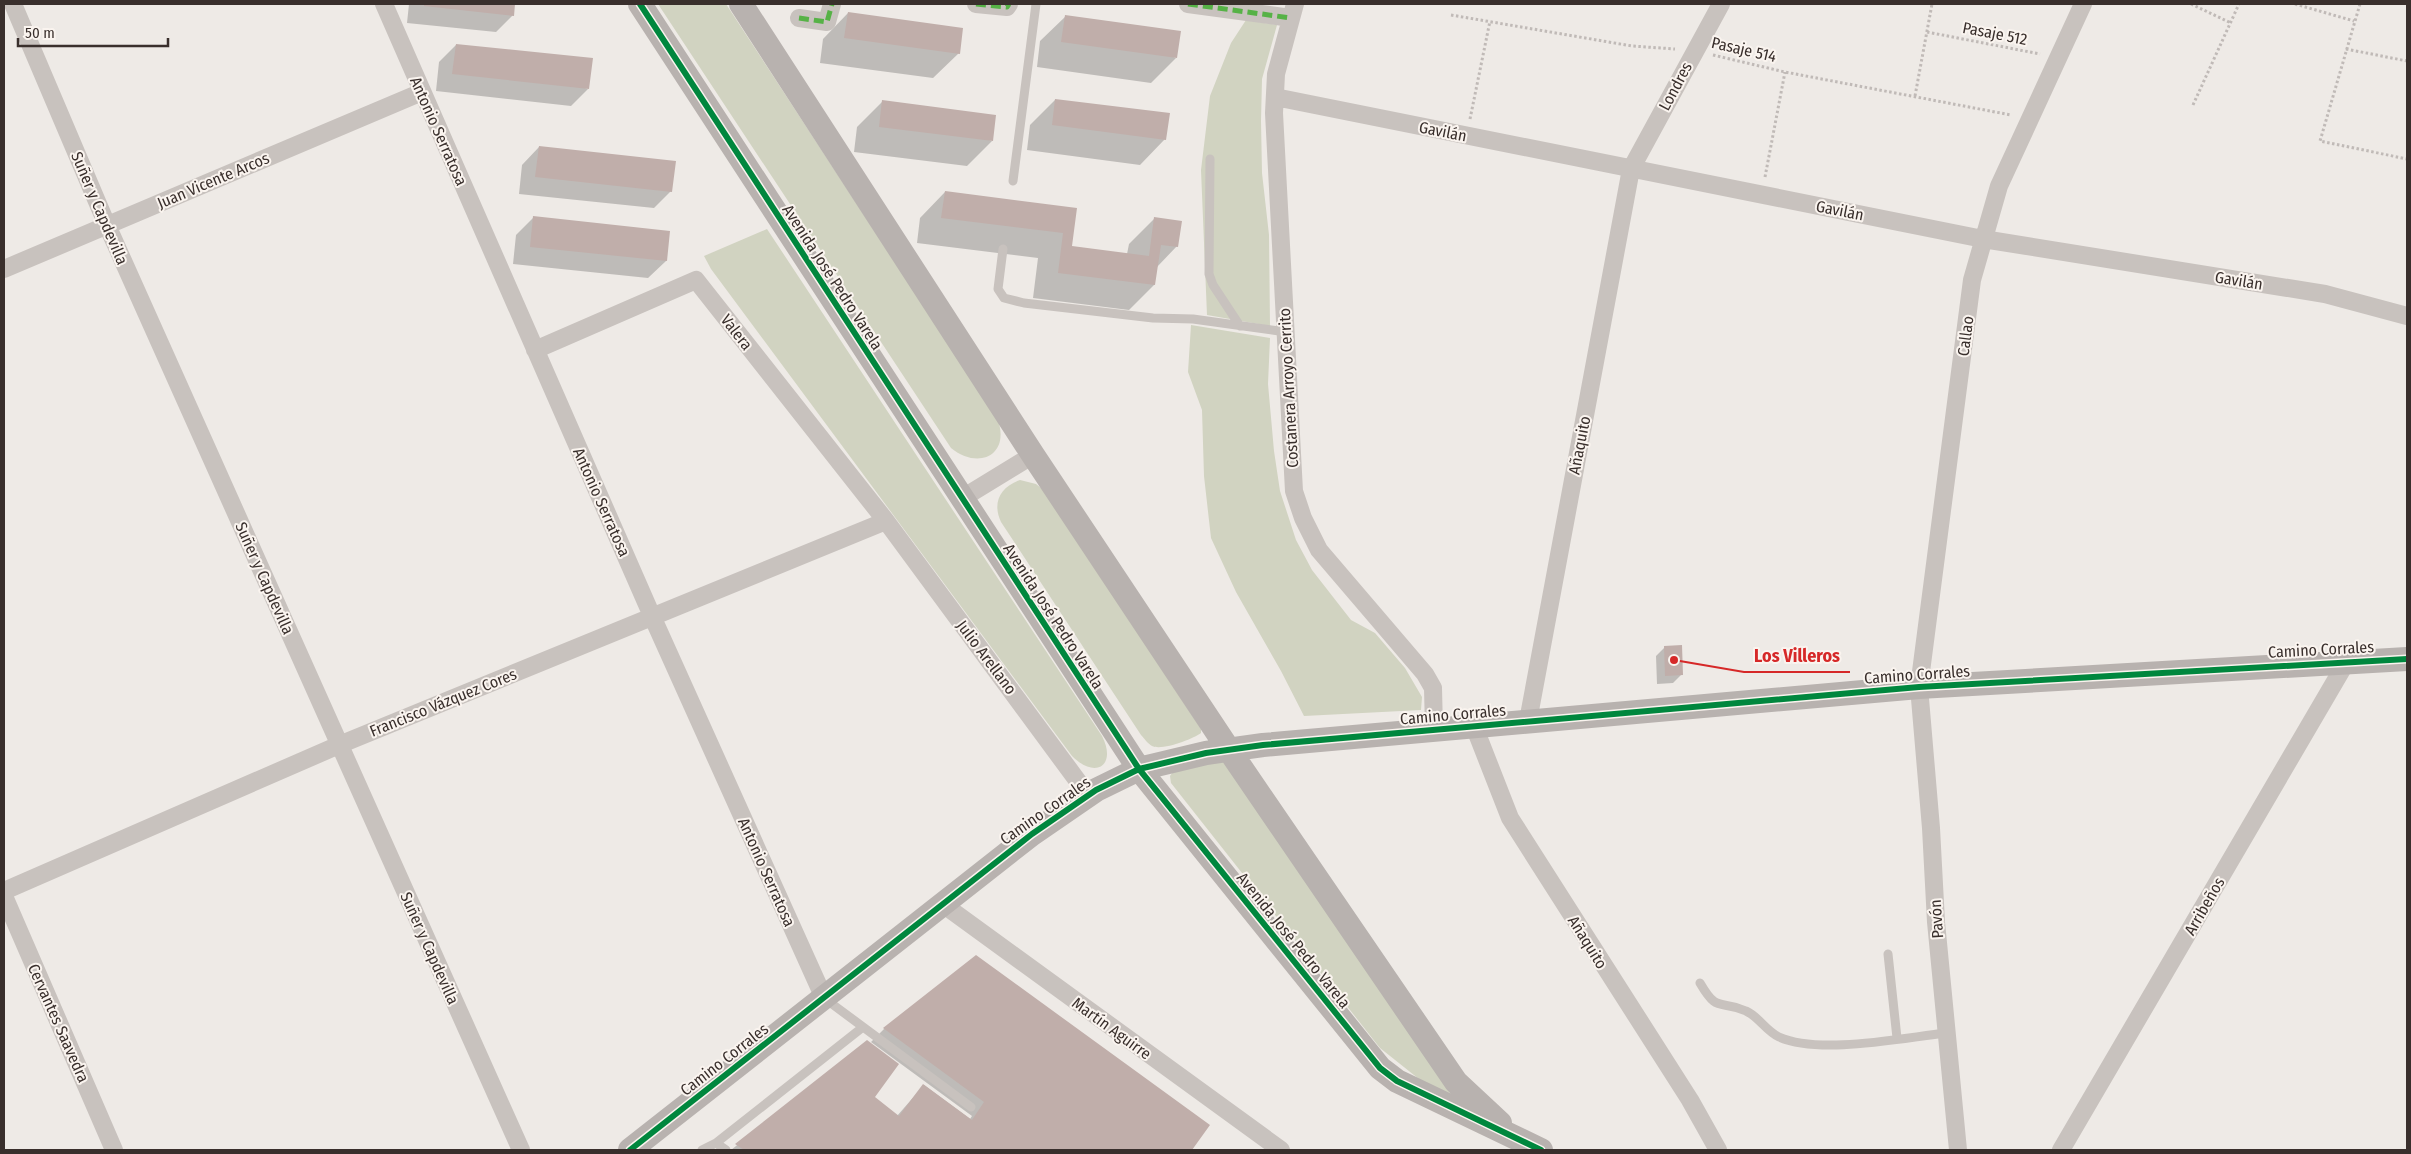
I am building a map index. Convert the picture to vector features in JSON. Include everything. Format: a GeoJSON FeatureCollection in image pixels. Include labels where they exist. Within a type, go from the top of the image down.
{"type":"FeatureCollection","features":[{"type":"Feature","properties":{"kind":"street","name":"Suñer y Capdevilla"},"geometry":{"type":"LineString","coordinates":[[13,4],[107,225],[521,1150]]}},
{"type":"Feature","properties":{"kind":"street","name":"Antonio Serratosa"},"geometry":{"type":"LineString","coordinates":[[384,4],[652,616],[824,998]]}},
{"type":"Feature","properties":{"kind":"street","name":"Avenida José Pedro Varela"},"geometry":{"type":"LineString","coordinates":[[640,4],[961,499],[1139,769],[1380,1068],[1396,1081],[1514,1145],[1541,1150]]}},
{"type":"Feature","properties":{"kind":"street","name":"Avenida José Pedro Varela"},"geometry":{"type":"LineString","coordinates":[[741,4],[1032,455],[1229,750],[1456,1082],[1514,1145]]}},
{"type":"Feature","properties":{"kind":"street"},"geometry":{"type":"LineString","coordinates":[[799,18],[827,22],[832,4]]}},
{"type":"Feature","properties":{"kind":"street"},"geometry":{"type":"LineString","coordinates":[[976,4],[1007,7],[1009,4]]}},
{"type":"Feature","properties":{"kind":"street"},"geometry":{"type":"LineString","coordinates":[[1188,4],[1293,11]]}},
{"type":"Feature","properties":{"kind":"street","name":"Londres"},"geometry":{"type":"LineString","coordinates":[[1631,169],[1721,4]]}},
{"type":"Feature","properties":{"kind":"street","name":"Callao"},"geometry":{"type":"LineString","coordinates":[[1919,687],[1971,289],[1983,239],[1999,186],[2083,4]]}},
{"type":"Feature","properties":{"kind":"street","name":"Costanera Arroyo Cerrito"},"geometry":{"type":"LineString","coordinates":[[1293,11],[1276,74],[1274,113],[1294,491],[1303,518],[1319,550],[1425,674],[1433,688],[1434,729]]}},
{"type":"Feature","properties":{"kind":"street","name":"Juan Vicente Arcos"},"geometry":{"type":"LineString","coordinates":[[4,269],[422,92]]}},
{"type":"Feature","properties":{"kind":"street","name":"Gavilán"},"geometry":{"type":"LineString","coordinates":[[1275,97],[1983,239],[2325,294],[2407,316]]}},
{"type":"Feature","properties":{"kind":"street","name":"Añaquito"},"geometry":{"type":"LineString","coordinates":[[1528,721],[1631,169]]}},
{"type":"Feature","properties":{"kind":"street","name":"Valera"},"geometry":{"type":"LineString","coordinates":[[535,350],[696,280],[886,520]]}},
{"type":"Feature","properties":{"kind":"street"},"geometry":{"type":"LineString","coordinates":[[961,499],[1032,455]]}},
{"type":"Feature","properties":{"kind":"street","name":"Francisco Vázquez Cores"},"geometry":{"type":"LineString","coordinates":[[4,891],[339,745],[886,520]]}},
{"type":"Feature","properties":{"kind":"street","name":"Julio Arellano"},"geometry":{"type":"LineString","coordinates":[[886,520],[1088,795]]}},
{"type":"Feature","properties":{"kind":"street","name":"Camino Corrales"},"geometry":{"type":"LineString","coordinates":[[630,1150],[1032,834],[1088,795],[1139,769],[1206,753],[1434,729],[1919,687],[2407,659]]}},
{"type":"Feature","properties":{"kind":"street","name":"Arribeños"},"geometry":{"type":"LineString","coordinates":[[2062,1150],[2347,661]]}},
{"type":"Feature","properties":{"kind":"street","name":"Pavón"},"geometry":{"type":"LineString","coordinates":[[1919,687],[1946,1033],[1958,1150]]}},
{"type":"Feature","properties":{"kind":"street","name":"Añaquito"},"geometry":{"type":"LineString","coordinates":[[1474,726],[1510,818],[1690,1100],[1718,1150]]}},
{"type":"Feature","properties":{"kind":"street","name":"Cervantes Saavedra"},"geometry":{"type":"LineString","coordinates":[[4,896],[114,1150]]}},
{"type":"Feature","properties":{"kind":"street","name":"Martín Aguirre"},"geometry":{"type":"LineString","coordinates":[[944,905],[1282,1150]]}},
{"type":"Feature","properties":{"kind":"lane"},"geometry":{"type":"LineString","coordinates":[[1013,181],[1036,4]]}},
{"type":"Feature","properties":{"kind":"lane"},"geometry":{"type":"LineString","coordinates":[[1210,159],[1210,274],[1213,285],[1240,326]]}},
{"type":"Feature","properties":{"kind":"lane"},"geometry":{"type":"LineString","coordinates":[[1003,249],[998,289],[1004,298],[1024,303],[1153,318],[1193,319],[1286,332]]}},
{"type":"Feature","properties":{"kind":"lane"},"geometry":{"type":"LineString","coordinates":[[1888,954],[1897,1038]]}},
{"type":"Feature","properties":{"kind":"lane"},"geometry":{"type":"LineString","coordinates":[[1700,983],[1710,1000],[1748,1012],[1778,1037],[1825,1046],[1946,1033]]}},
{"type":"Feature","properties":{"kind":"lane"},"geometry":{"type":"LineString","coordinates":[[824,998],[971,1107]]}},
{"type":"Feature","properties":{"kind":"lane"},"geometry":{"type":"LineString","coordinates":[[702,1150],[716,1142],[863,1028]]}},
{"type":"Feature","properties":{"kind":"lane"},"geometry":{"type":"LineString","coordinates":[[716,1142],[726,1150]]}},
{"type":"Feature","properties":{"kind":"path"},"geometry":{"type":"LineString","coordinates":[[1915,96],[1932,4]]}},
{"type":"Feature","properties":{"kind":"path"},"geometry":{"type":"LineString","coordinates":[[2191,4],[2231,23]]}},
{"type":"Feature","properties":{"kind":"path"},"geometry":{"type":"LineString","coordinates":[[2193,105],[2239,4]]}},
{"type":"Feature","properties":{"kind":"path"},"geometry":{"type":"LineString","coordinates":[[2295,4],[2354,21]]}},
{"type":"Feature","properties":{"kind":"path"},"geometry":{"type":"LineString","coordinates":[[2360,4],[2320,141],[2407,159]]}},
{"type":"Feature","properties":{"kind":"path"},"geometry":{"type":"LineString","coordinates":[[1466,136],[1490,21]]}},
{"type":"Feature","properties":{"kind":"path"},"geometry":{"type":"LineString","coordinates":[[2346,48],[2407,60]]}},
{"type":"Feature","properties":{"kind":"path"},"geometry":{"type":"LineString","coordinates":[[1762,195],[1785,72]]}},
{"type":"Feature","properties":{"kind":"green space"},"geometry":{"type":"Polygon","coordinates":[[[658,4],[726,4],[998,420],[1001,432],[1000,443],[989,456],[971,458],[961,455],[951,448],[658,4]]]}},
{"type":"Feature","properties":{"kind":"green space"},"geometry":{"type":"Polygon","coordinates":[[[1246,20],[1277,25],[1262,79],[1261,121],[1262,173],[1269,235],[1270,326],[1207,315],[1201,170],[1210,96],[1231,43],[1246,20]]]}},
{"type":"Feature","properties":{"kind":"green space"},"geometry":{"type":"Polygon","coordinates":[[[767,229],[1102,736],[1107,755],[1102,766],[1096,768],[1089,767],[1072,756],[711,269],[704,256],[767,229]]]}},
{"type":"Feature","properties":{"kind":"green space"},"geometry":{"type":"Polygon","coordinates":[[[1191,325],[1270,338],[1268,384],[1274,451],[1280,491],[1296,540],[1312,570],[1351,620],[1375,633],[1405,668],[1422,697],[1421,710],[1304,716],[1236,592],[1211,538],[1204,476],[1202,410],[1188,372],[1191,325]]]}},
{"type":"Feature","properties":{"kind":"green space"},"geometry":{"type":"Polygon","coordinates":[[[1020,480],[1036,484],[1046,492],[1201,729],[1201,733],[1185,741],[1163,747],[1152,746],[1141,735],[1001,522],[997,508],[1000,496],[1007,487],[1020,480]]]}},
{"type":"Feature","properties":{"kind":"green space"},"geometry":{"type":"Polygon","coordinates":[[[1215,759],[1230,763],[1469,1105],[1429,1087],[1380,1048],[1171,783],[1170,776],[1172,773],[1215,759]]]}},
{"type":"Feature","properties":{"kind":"building"},"geometry":{"type":"Polygon","coordinates":[[[424,4],[515,4],[514,16],[424,6],[424,4]]]}},
{"type":"Feature","properties":{"kind":"building"},"geometry":{"type":"Polygon","coordinates":[[[848,12],[963,28],[960,54],[844,38],[848,12]]]}},
{"type":"Feature","properties":{"kind":"building"},"geometry":{"type":"Polygon","coordinates":[[[1065,15],[1181,31],[1177,58],[1061,42],[1065,15]]]}},
{"type":"Feature","properties":{"kind":"building"},"geometry":{"type":"Polygon","coordinates":[[[456,44],[593,58],[589,89],[452,74],[456,44]]]}},
{"type":"Feature","properties":{"kind":"building"},"geometry":{"type":"Polygon","coordinates":[[[1055,99],[1170,113],[1166,140],[1052,125],[1055,99]]]}},
{"type":"Feature","properties":{"kind":"building"},"geometry":{"type":"Polygon","coordinates":[[[882,100],[996,115],[993,141],[879,127],[882,100]]]}},
{"type":"Feature","properties":{"kind":"building"},"geometry":{"type":"Polygon","coordinates":[[[539,146],[676,161],[672,192],[535,177],[539,146]]]}},
{"type":"Feature","properties":{"kind":"building"},"geometry":{"type":"Polygon","coordinates":[[[945,191],[1077,208],[1072,246],[1149,256],[1154,217],[1182,221],[1178,247],[1161,245],[1155,285],[1058,273],[1063,233],[941,218],[945,191]]]}},
{"type":"Feature","properties":{"kind":"building"},"geometry":{"type":"Polygon","coordinates":[[[533,216],[670,231],[667,261],[530,247],[533,216]]]}},
{"type":"Feature","properties":{"kind":"building"},"geometry":{"type":"Polygon","coordinates":[[[1682,645],[1683,675],[1665,676],[1664,646],[1682,645]]]}},
{"type":"Feature","properties":{"kind":"building"},"geometry":{"type":"Polygon","coordinates":[[[976,955],[1210,1125],[1192,1150],[744,1150],[735,1144],[867,1040],[899,1064],[875,1097],[899,1116],[923,1084],[972,1120],[984,1102],[883,1028],[976,955]]]}},
{"type":"Feature","properties":{"kind":"marked path"},"geometry":{"type":"LineString","coordinates":[[799,18],[827,22],[832,4]]}},
{"type":"Feature","properties":{"kind":"marked path"},"geometry":{"type":"LineString","coordinates":[[976,4],[1007,7],[1009,4]]}},
{"type":"Feature","properties":{"kind":"marked path"},"geometry":{"type":"LineString","coordinates":[[1188,4],[1291,18]]}},
{"type":"Feature","properties":{"kind":"cycle path"},"geometry":{"type":"LineString","coordinates":[[640,4],[1139,769],[1380,1068],[1397,1081],[1541,1150]]}},
{"type":"Feature","properties":{"kind":"cycle path"},"geometry":{"type":"LineString","coordinates":[[630,1150],[1032,834],[1096,790],[1139,769],[1206,753],[1263,745],[1919,687],[2407,659]]}},
{"type":"Feature","properties":{"kind":"place","name":"Los Villeros"},"geometry":{"type":"Point","coordinates":[1674,660]}}]}
